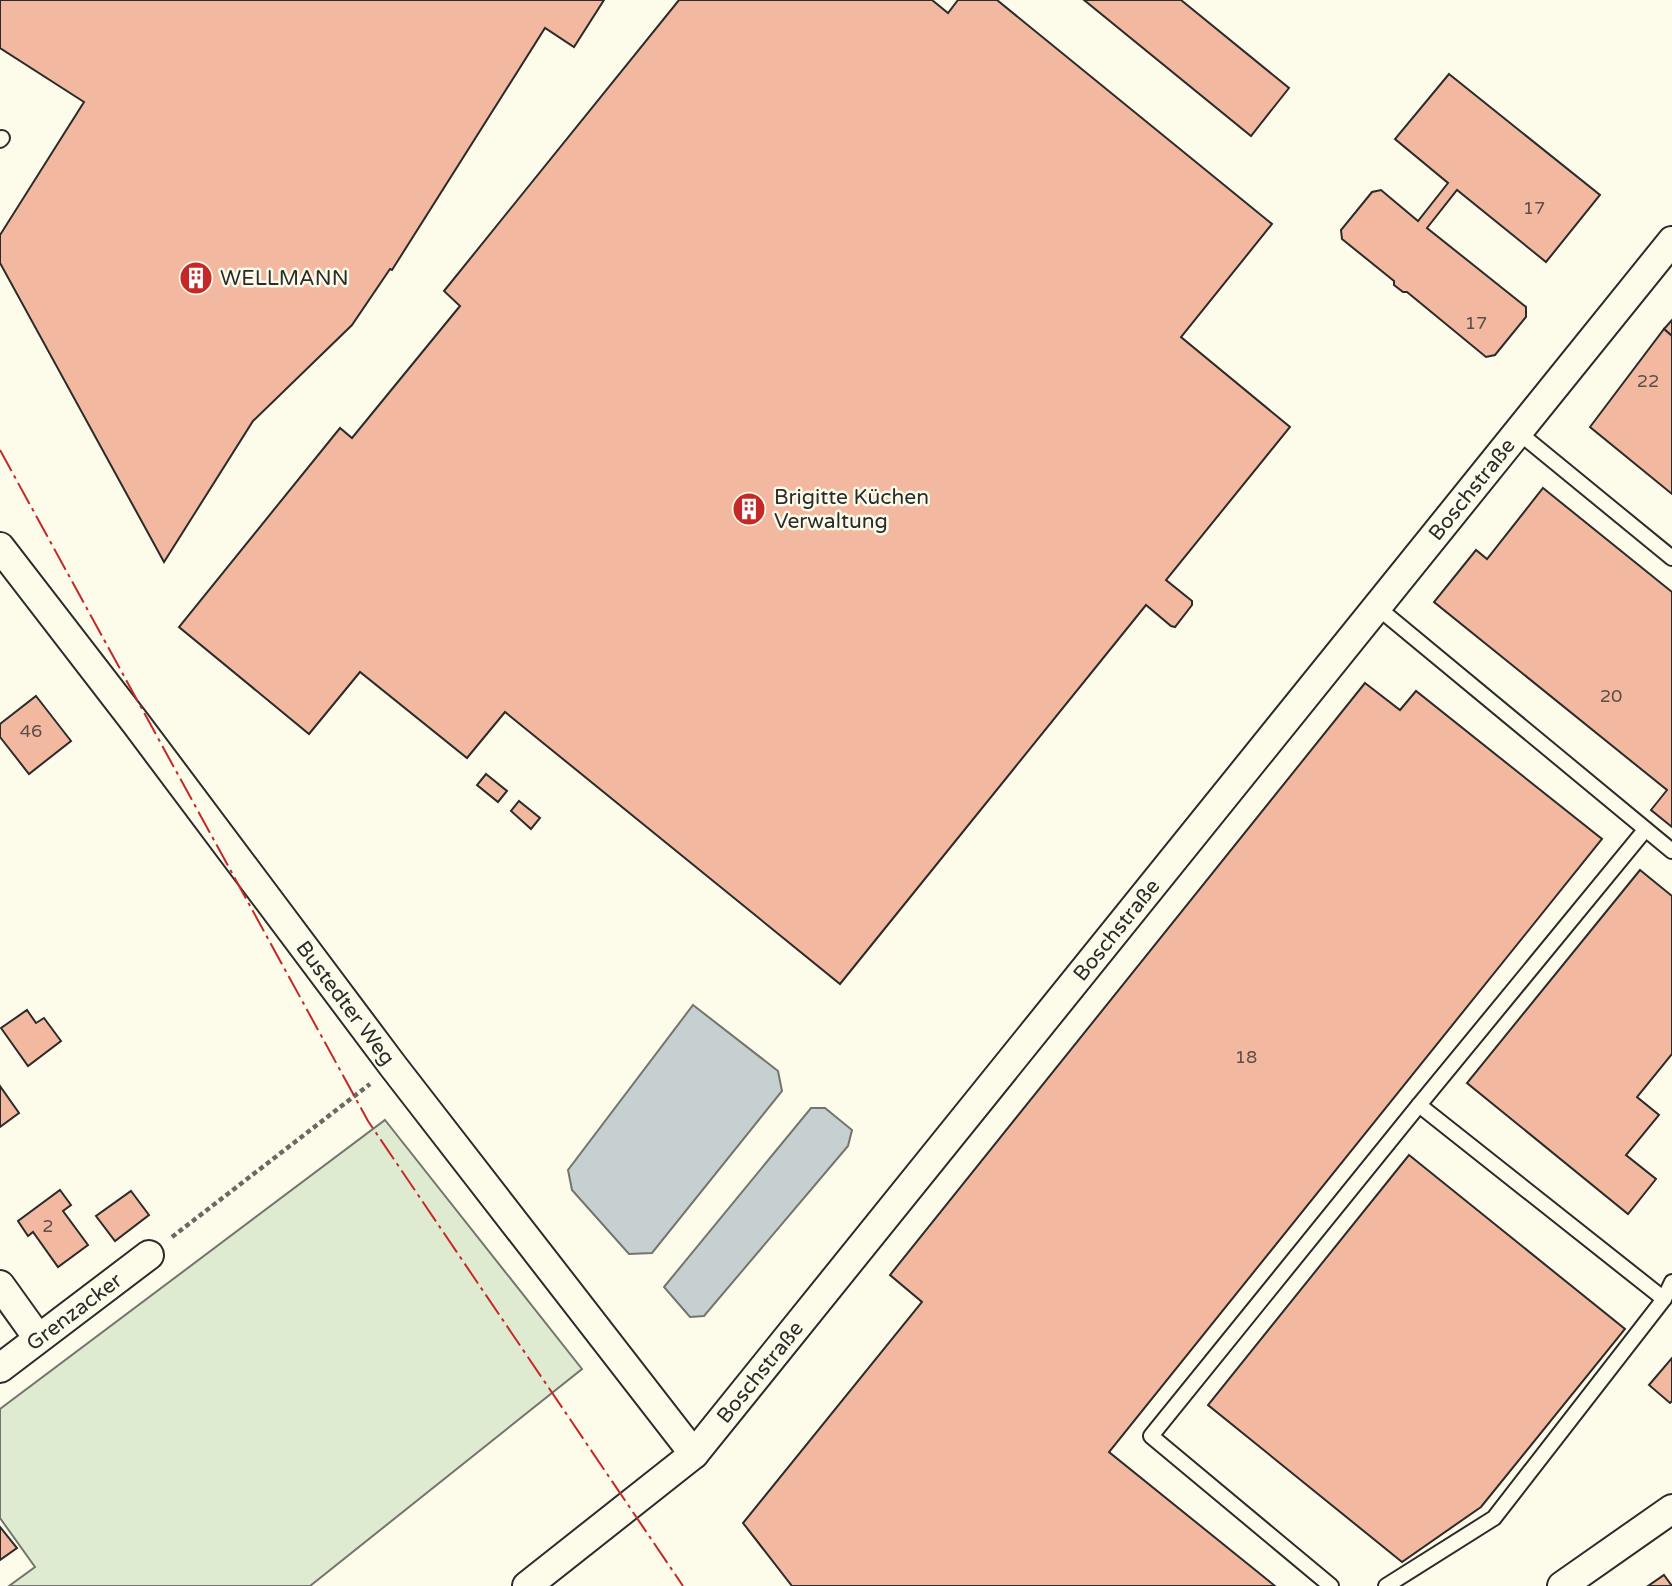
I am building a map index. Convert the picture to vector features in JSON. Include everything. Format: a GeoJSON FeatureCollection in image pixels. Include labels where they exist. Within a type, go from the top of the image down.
{"type":"FeatureCollection","features":[{"type":"Feature","properties":{"kind":"street","name":"Boschstraße"},"geometry":{"type":"LineString","coordinates":[[527,1586],[694,1454],[1672,241]]}},
{"type":"Feature","properties":{"kind":"street","name":"Bustedter Weg"},"geometry":{"type":"LineString","coordinates":[[0,547],[393,1066],[694,1454]]}},
{"type":"Feature","properties":{"kind":"street","name":"Grenzacker"},"geometry":{"type":"LineString","coordinates":[[0,1368],[149,1255]]}},
{"type":"Feature","properties":{"kind":"street"},"geometry":{"type":"LineString","coordinates":[[0,1285],[38,1338]]}},
{"type":"Feature","properties":{"kind":"street"},"geometry":{"type":"LineString","coordinates":[[1562,1586],[1672,1509]]}},
{"type":"Feature","properties":{"kind":"lane"},"geometry":{"type":"LineString","coordinates":[[1518,432],[1672,558]]}},
{"type":"Feature","properties":{"kind":"lane"},"geometry":{"type":"LineString","coordinates":[[1377,607],[1672,851]]}},
{"type":"Feature","properties":{"kind":"lane"},"geometry":{"type":"LineString","coordinates":[[1331,1586],[1151,1436],[1645,830]]}},
{"type":"Feature","properties":{"kind":"lane"},"geometry":{"type":"LineString","coordinates":[[1419,1105],[1664,1299]]}},
{"type":"Feature","properties":{"kind":"lane"},"geometry":{"type":"LineString","coordinates":[[1386,1586],[1494,1518],[1664,1299],[1672,1282]]}},
{"type":"Feature","properties":{"kind":"path"},"geometry":{"type":"LineString","coordinates":[[149,1255],[393,1066]]}},
{"type":"Feature","properties":{"kind":"green space"},"geometry":{"type":"Polygon","coordinates":[[[385,1120],[582,1369],[310,1586],[9,1586],[35,1567],[0,1518],[0,1409],[385,1120]]]}},
{"type":"Feature","properties":{"kind":"shaded area"},"geometry":{"type":"Polygon","coordinates":[[[693,1005],[778,1071],[782,1091],[652,1253],[629,1254],[572,1190],[568,1170],[693,1005]]]}},
{"type":"Feature","properties":{"kind":"shaded area"},"geometry":{"type":"Polygon","coordinates":[[[811,1108],[825,1108],[852,1130],[848,1146],[704,1316],[690,1317],[664,1287],[811,1108]]]}},
{"type":"Feature","properties":{"kind":"building","name":"WELLMANN"},"geometry":{"type":"Polygon","coordinates":[[[0,0],[604,0],[574,47],[545,28],[392,270],[390,269],[352,325],[253,421],[164,562],[0,263],[0,235],[84,102],[0,48],[0,0]]]}},
{"type":"Feature","properties":{"kind":"building","name":"Brigitte Küchen Verwaltung"},"geometry":{"type":"Polygon","coordinates":[[[679,0],[932,0],[948,13],[958,0],[997,0],[1272,224],[1181,337],[1290,427],[1166,580],[1192,601],[1192,605],[1175,627],[1146,605],[840,984],[505,712],[467,758],[360,672],[309,734],[179,627],[340,428],[352,438],[460,306],[444,291],[679,0]]]}},
{"type":"Feature","properties":{"kind":"building"},"geometry":{"type":"Polygon","coordinates":[[[1084,0],[1181,0],[1289,88],[1251,136],[1084,0]]]}},
{"type":"Feature","properties":{"kind":"building"},"geometry":{"type":"Polygon","coordinates":[[[1449,74],[1600,195],[1546,262],[1457,190],[1427,228],[1526,307],[1526,317],[1495,355],[1486,357],[1407,292],[1394,285],[1394,281],[1342,239],[1341,230],[1372,192],[1381,190],[1418,221],[1448,183],[1395,139],[1449,74]]]}},
{"type":"Feature","properties":{"kind":"building"},"geometry":{"type":"Polygon","coordinates":[[[1672,320],[1672,336],[1664,329],[1672,320]]]}},
{"type":"Feature","properties":{"kind":"building"},"geometry":{"type":"Polygon","coordinates":[[[1664,329],[1672,336],[1672,494],[1590,427],[1664,329]]]}},
{"type":"Feature","properties":{"kind":"building"},"geometry":{"type":"Polygon","coordinates":[[[1543,488],[1672,592],[1672,827],[1651,810],[1667,790],[1434,602],[1476,550],[1487,559],[1543,488]]]}},
{"type":"Feature","properties":{"kind":"building"},"geometry":{"type":"Polygon","coordinates":[[[1365,683],[1400,710],[1416,691],[1602,839],[1109,1452],[1275,1586],[792,1586],[743,1523],[922,1302],[890,1275],[1365,683]]]}},
{"type":"Feature","properties":{"kind":"building"},"geometry":{"type":"Polygon","coordinates":[[[36,696],[71,741],[29,774],[0,737],[0,724],[36,696]]]}},
{"type":"Feature","properties":{"kind":"building"},"geometry":{"type":"Polygon","coordinates":[[[486,774],[507,791],[498,802],[477,785],[486,774]]]}},
{"type":"Feature","properties":{"kind":"building"},"geometry":{"type":"Polygon","coordinates":[[[519,801],[540,818],[531,829],[511,811],[519,801]]]}},
{"type":"Feature","properties":{"kind":"building"},"geometry":{"type":"Polygon","coordinates":[[[1640,870],[1672,896],[1672,1054],[1637,1097],[1659,1115],[1626,1155],[1656,1179],[1628,1214],[1467,1083],[1640,870]]]}},
{"type":"Feature","properties":{"kind":"building"},"geometry":{"type":"Polygon","coordinates":[[[27,1010],[36,1023],[44,1018],[61,1041],[28,1066],[1,1028],[27,1010]]]}},
{"type":"Feature","properties":{"kind":"building"},"geometry":{"type":"Polygon","coordinates":[[[0,1086],[19,1113],[0,1127],[0,1086]]]}},
{"type":"Feature","properties":{"kind":"building"},"geometry":{"type":"Polygon","coordinates":[[[1409,1155],[1625,1329],[1481,1507],[1402,1562],[1208,1405],[1409,1155]]]}},
{"type":"Feature","properties":{"kind":"building"},"geometry":{"type":"Polygon","coordinates":[[[60,1190],[71,1205],[63,1211],[88,1245],[58,1267],[33,1232],[28,1236],[18,1221],[60,1190]]]}},
{"type":"Feature","properties":{"kind":"building"},"geometry":{"type":"Polygon","coordinates":[[[131,1191],[149,1215],[115,1241],[96,1216],[131,1191]]]}},
{"type":"Feature","properties":{"kind":"building"},"geometry":{"type":"Polygon","coordinates":[[[1672,1358],[1672,1401],[1670,1403],[1649,1385],[1672,1358]]]}},
{"type":"Feature","properties":{"kind":"building"},"geometry":{"type":"Polygon","coordinates":[[[0,1527],[17,1548],[0,1560],[0,1527]]]}},
{"type":"Feature","properties":{"kind":"building"},"geometry":{"type":"Polygon","coordinates":[[[1664,1575],[1672,1586],[1648,1586],[1664,1575]]]}},
{"type":"Feature","properties":{"kind":"power"},"geometry":{"type":"LineString","coordinates":[[0,450],[368,1121],[683,1586]]}},
{"type":"Feature","properties":{"kind":"place","name":"WELLMANN"},"geometry":{"type":"Point","coordinates":[196,278]}},
{"type":"Feature","properties":{"kind":"place","name":"Brigitte Küchen Verwaltung"},"geometry":{"type":"Point","coordinates":[749,509]}}]}
